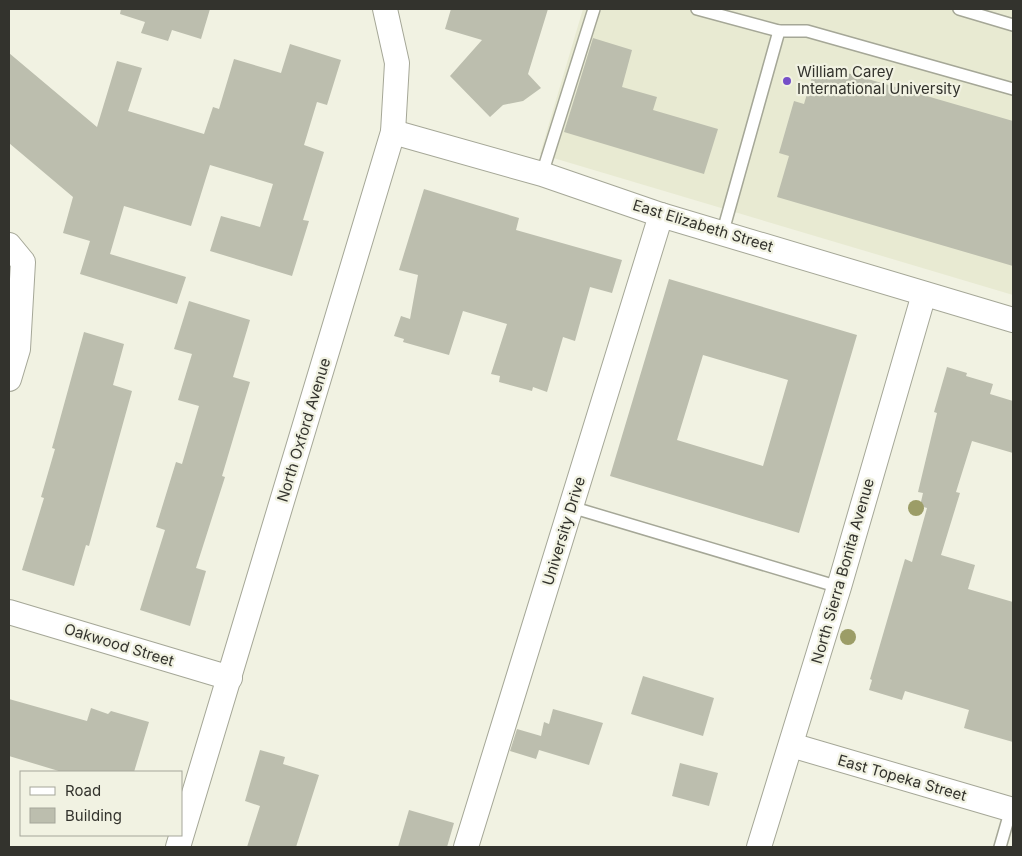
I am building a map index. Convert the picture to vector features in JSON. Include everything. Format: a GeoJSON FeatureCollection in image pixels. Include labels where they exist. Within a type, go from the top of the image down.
{"type":"FeatureCollection","features":[{"type":"Feature","properties":{"kind":"street","name":"North Oxford Avenue"},"geometry":{"type":"LineString","coordinates":[[182,834],[393,132],[397,63],[385,9]]}},
{"type":"Feature","properties":{"kind":"street","name":"East Elizabeth Street"},"geometry":{"type":"LineString","coordinates":[[393,132],[542,174],[661,214],[1013,320]]}},
{"type":"Feature","properties":{"kind":"street","name":"University Drive"},"geometry":{"type":"LineString","coordinates":[[466,847],[661,214]]}},
{"type":"Feature","properties":{"kind":"street"},"geometry":{"type":"LineString","coordinates":[[9,245],[23,262],[18,349],[9,379]]}},
{"type":"Feature","properties":{"kind":"street","name":"North Sierra Bonita Avenue"},"geometry":{"type":"LineString","coordinates":[[759,847],[839,587],[924,294]]}},
{"type":"Feature","properties":{"kind":"street","name":"Oakwood Street"},"geometry":{"type":"LineString","coordinates":[[9,612],[230,678]]}},
{"type":"Feature","properties":{"kind":"street","name":"East Topeka Street"},"geometry":{"type":"LineString","coordinates":[[791,745],[1012,810]]}},
{"type":"Feature","properties":{"kind":"lane"},"geometry":{"type":"LineString","coordinates":[[542,174],[594,9]]}},
{"type":"Feature","properties":{"kind":"lane"},"geometry":{"type":"LineString","coordinates":[[697,9],[726,12],[779,31],[807,31],[1013,89]]}},
{"type":"Feature","properties":{"kind":"lane"},"geometry":{"type":"LineString","coordinates":[[958,9],[1013,25]]}},
{"type":"Feature","properties":{"kind":"lane"},"geometry":{"type":"LineString","coordinates":[[722,231],[779,31]]}},
{"type":"Feature","properties":{"kind":"lane"},"geometry":{"type":"LineString","coordinates":[[571,507],[839,587]]}},
{"type":"Feature","properties":{"kind":"lane"},"geometry":{"type":"LineString","coordinates":[[1000,847],[1012,810]]}},
{"type":"Feature","properties":{"kind":"shaded area","name":"William Carey International University"},"geometry":{"type":"Polygon","coordinates":[[[583,9],[1013,9],[1013,295],[540,154],[583,9]]]}},
{"type":"Feature","properties":{"kind":"building"},"geometry":{"type":"Polygon","coordinates":[[[121,9],[210,9],[201,39],[172,30],[168,41],[141,33],[145,22],[120,14],[121,9]]]}},
{"type":"Feature","properties":{"kind":"building"},"geometry":{"type":"Polygon","coordinates":[[[451,9],[548,9],[528,74],[541,88],[523,101],[503,105],[490,117],[450,76],[482,40],[445,29],[451,9]]]}},
{"type":"Feature","properties":{"kind":"building"},"geometry":{"type":"Polygon","coordinates":[[[593,38],[632,50],[622,87],[657,97],[653,110],[718,129],[704,174],[564,132],[593,38]]]}},
{"type":"Feature","properties":{"kind":"building"},"geometry":{"type":"Polygon","coordinates":[[[290,44],[341,60],[327,105],[317,102],[304,145],[324,152],[303,220],[309,221],[292,276],[210,251],[221,216],[260,227],[273,184],[210,165],[191,226],[124,206],[110,254],[186,277],[177,304],[80,274],[90,241],[63,233],[73,197],[9,143],[9,53],[97,127],[117,61],[142,68],[128,111],[204,134],[213,107],[219,109],[234,59],[281,73],[290,44]]]}},
{"type":"Feature","properties":{"kind":"building"},"geometry":{"type":"Polygon","coordinates":[[[816,64],[1013,121],[1013,266],[777,197],[789,156],[779,153],[794,101],[804,104],[816,64]]]}},
{"type":"Feature","properties":{"kind":"building"},"geometry":{"type":"Polygon","coordinates":[[[424,189],[519,218],[516,230],[622,260],[612,293],[590,287],[575,341],[563,337],[547,392],[533,387],[532,391],[499,382],[500,376],[491,374],[507,324],[463,311],[449,355],[403,342],[404,339],[394,336],[401,316],[410,319],[418,275],[399,270],[424,189]]]}},
{"type":"Feature","properties":{"kind":"building"},"geometry":{"type":"Polygon","coordinates":[[[669,279],[857,335],[799,533],[610,476],[669,279]],[[703,355],[677,440],[763,466],[788,380],[703,355]]]}},
{"type":"Feature","properties":{"kind":"building"},"geometry":{"type":"Polygon","coordinates":[[[189,301],[250,320],[233,377],[250,382],[222,476],[225,477],[196,568],[206,571],[190,626],[140,610],[165,530],[156,527],[176,462],[182,464],[199,406],[178,400],[192,354],[174,349],[189,301]]]}},
{"type":"Feature","properties":{"kind":"building"},"geometry":{"type":"Polygon","coordinates":[[[84,332],[124,344],[113,385],[132,391],[89,546],[86,545],[74,586],[22,570],[44,498],[41,497],[55,449],[52,448],[84,332]]]}},
{"type":"Feature","properties":{"kind":"building"},"geometry":{"type":"Polygon","coordinates":[[[947,367],[967,373],[966,376],[993,384],[990,394],[1013,401],[1013,453],[972,441],[956,492],[960,493],[941,555],[975,565],[968,589],[1013,602],[1013,742],[964,728],[969,710],[905,691],[902,700],[869,690],[872,680],[870,679],[905,559],[912,562],[927,508],[920,506],[923,493],[918,492],[937,413],[934,412],[947,367]]]}},
{"type":"Feature","properties":{"kind":"building"},"geometry":{"type":"Polygon","coordinates":[[[643,676],[714,698],[703,736],[631,714],[643,676]]]}},
{"type":"Feature","properties":{"kind":"building"},"geometry":{"type":"Polygon","coordinates":[[[9,699],[87,721],[91,708],[108,714],[111,711],[149,722],[134,771],[59,771],[9,756],[9,699]]]}},
{"type":"Feature","properties":{"kind":"building"},"geometry":{"type":"Polygon","coordinates":[[[553,709],[603,723],[589,765],[539,750],[536,759],[510,751],[517,729],[541,736],[544,722],[549,724],[553,709]]]}},
{"type":"Feature","properties":{"kind":"building"},"geometry":{"type":"Polygon","coordinates":[[[260,750],[285,757],[283,764],[319,775],[296,847],[247,847],[260,806],[245,801],[260,750]]]}},
{"type":"Feature","properties":{"kind":"building"},"geometry":{"type":"Polygon","coordinates":[[[680,763],[718,773],[709,806],[672,796],[680,763]]]}},
{"type":"Feature","properties":{"kind":"building"},"geometry":{"type":"Polygon","coordinates":[[[409,810],[454,823],[447,847],[398,847],[409,810]]]}},
{"type":"Feature","properties":{"kind":"place","name":"William Carey International University"},"geometry":{"type":"Point","coordinates":[787,81]}}]}
